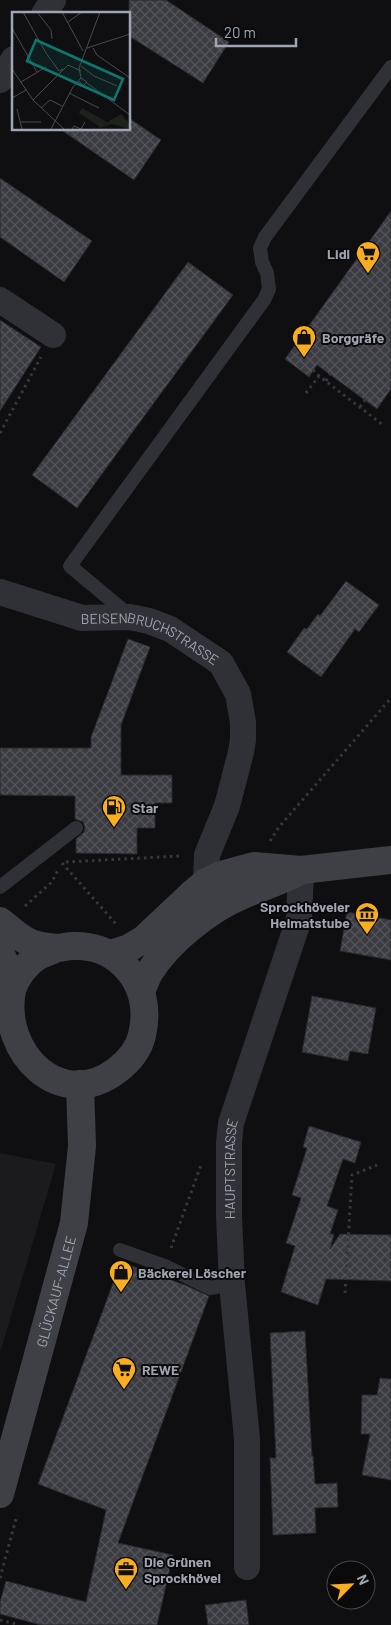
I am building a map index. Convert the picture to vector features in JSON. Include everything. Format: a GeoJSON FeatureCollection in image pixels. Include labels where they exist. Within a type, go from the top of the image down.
{"type":"FeatureCollection","features":[{"type":"Feature","properties":{"kind":"main road"},"geometry":{"type":"LineString","coordinates":[[110,954],[129,948],[144,939],[206,882],[221,875],[254,866],[301,870],[391,860]]}},
{"type":"Feature","properties":{"kind":"main road"},"geometry":{"type":"LineString","coordinates":[[141,991],[149,974],[174,943],[196,925],[219,908],[241,896],[282,881],[301,870]]}},
{"type":"Feature","properties":{"kind":"main road"},"geometry":{"type":"LineString","coordinates":[[14,983],[6,936],[58,948]]}},
{"type":"Feature","properties":{"kind":"main road"},"geometry":{"type":"LineString","coordinates":[[71,946],[91,947],[110,954],[123,964],[134,977],[141,991],[145,1007],[145,1023],[141,1039],[134,1053],[124,1065],[96,1082],[80,1084],[62,1083],[45,1077],[30,1067],[18,1053],[10,1036],[6,1018],[8,1000],[14,983],[23,969],[36,958],[58,948],[71,946]]}},
{"type":"Feature","properties":{"kind":"main road","name":"GLÜCKAUF-ALLEE"},"geometry":{"type":"LineString","coordinates":[[0,1494],[74,1223],[82,1146],[80,1084]]}},
{"type":"Feature","properties":{"kind":"street"},"geometry":{"type":"LineString","coordinates":[[45,12],[54,0]]}},
{"type":"Feature","properties":{"kind":"street"},"geometry":{"type":"LineString","coordinates":[[0,80],[12,62]]}},
{"type":"Feature","properties":{"kind":"street"},"geometry":{"type":"LineString","coordinates":[[0,300],[53,335]]}},
{"type":"Feature","properties":{"kind":"street","name":"BEISENBRUCHSTRASSE"},"geometry":{"type":"LineString","coordinates":[[0,592],[82,618],[130,617],[149,621],[170,630],[221,663],[238,694],[242,722],[241,752],[227,806],[207,855],[206,882]]}},
{"type":"Feature","properties":{"kind":"street","name":"HAUPTSTRASSE"},"geometry":{"type":"LineString","coordinates":[[247,1568],[247,1439],[232,1284],[229,1142],[231,1123],[299,919],[301,870]]}},
{"type":"Feature","properties":{"kind":"street"},"geometry":{"type":"LineString","coordinates":[[206,882],[219,908]]}},
{"type":"Feature","properties":{"kind":"lane"},"geometry":{"type":"LineString","coordinates":[[130,617],[70,566],[264,300],[269,289],[260,248],[265,237],[391,67]]}},
{"type":"Feature","properties":{"kind":"lane"},"geometry":{"type":"LineString","coordinates":[[0,886],[76,828]]}},
{"type":"Feature","properties":{"kind":"lane"},"geometry":{"type":"LineString","coordinates":[[120,1250],[165,1266],[210,1288],[232,1284]]}},
{"type":"Feature","properties":{"kind":"path"},"geometry":{"type":"LineString","coordinates":[[0,433],[53,335]]}},
{"type":"Feature","properties":{"kind":"path"},"geometry":{"type":"LineString","coordinates":[[314,370],[319,376],[383,425]]}},
{"type":"Feature","properties":{"kind":"path"},"geometry":{"type":"LineString","coordinates":[[326,381],[330,374]]}},
{"type":"Feature","properties":{"kind":"path"},"geometry":{"type":"LineString","coordinates":[[306,393],[319,376]]}},
{"type":"Feature","properties":{"kind":"path"},"geometry":{"type":"LineString","coordinates":[[360,407],[365,400]]}},
{"type":"Feature","properties":{"kind":"path"},"geometry":{"type":"LineString","coordinates":[[270,842],[279,828],[391,698]]}},
{"type":"Feature","properties":{"kind":"path"},"geometry":{"type":"LineString","coordinates":[[61,862],[182,856]]}},
{"type":"Feature","properties":{"kind":"path"},"geometry":{"type":"LineString","coordinates":[[61,862],[121,930]]}},
{"type":"Feature","properties":{"kind":"path"},"geometry":{"type":"LineString","coordinates":[[6,936],[24,922],[20,910],[52,882],[61,862]]}},
{"type":"Feature","properties":{"kind":"path"},"geometry":{"type":"LineString","coordinates":[[165,1266],[204,1157]]}},
{"type":"Feature","properties":{"kind":"path"},"geometry":{"type":"LineString","coordinates":[[345,1293],[352,1176],[377,1165]]}},
{"type":"Feature","properties":{"kind":"path"},"geometry":{"type":"LineString","coordinates":[[0,1620],[16,1624]]}},
{"type":"Feature","properties":{"kind":"shaded area"},"geometry":{"type":"Polygon","coordinates":[[[0,1153],[56,1164],[0,1353],[0,1153]]]}},
{"type":"Feature","properties":{"kind":"building"},"geometry":{"type":"Polygon","coordinates":[[[129,0],[166,0],[229,42],[203,83],[130,37],[129,0]]]}},
{"type":"Feature","properties":{"kind":"building"},"geometry":{"type":"Polygon","coordinates":[[[130,119],[161,140],[134,180],[61,130],[130,130],[130,119]]]}},
{"type":"Feature","properties":{"kind":"building"},"geometry":{"type":"Polygon","coordinates":[[[0,178],[92,241],[64,282],[0,237],[0,178]]]}},
{"type":"Feature","properties":{"kind":"building","name":"Lidl"},"geometry":{"type":"Polygon","coordinates":[[[391,211],[391,389],[377,409],[317,365],[309,377],[285,359],[391,211]]]}},
{"type":"Feature","properties":{"kind":"building"},"geometry":{"type":"Polygon","coordinates":[[[188,262],[233,295],[77,508],[32,475],[188,262]]]}},
{"type":"Feature","properties":{"kind":"building"},"geometry":{"type":"Polygon","coordinates":[[[0,320],[41,347],[0,411],[0,320]]]}},
{"type":"Feature","properties":{"kind":"building"},"geometry":{"type":"Polygon","coordinates":[[[346,581],[379,605],[359,632],[355,629],[321,677],[287,652],[304,628],[307,629],[318,614],[320,616],[346,581]]]}},
{"type":"Feature","properties":{"kind":"building"},"geometry":{"type":"Polygon","coordinates":[[[128,639],[150,647],[121,725],[121,775],[172,775],[172,803],[155,803],[155,828],[137,828],[137,854],[76,853],[76,839],[84,832],[85,827],[83,822],[75,819],[75,796],[0,795],[0,748],[91,748],[91,737],[128,639]]]}},
{"type":"Feature","properties":{"kind":"building","name":"Sprockhöveler Heimatstube"},"geometry":{"type":"Polygon","coordinates":[[[347,912],[391,920],[391,960],[340,951],[347,912]]]}},
{"type":"Feature","properties":{"kind":"building"},"geometry":{"type":"Polygon","coordinates":[[[312,996],[376,1008],[368,1054],[350,1051],[348,1061],[302,1052],[312,996]]]}},
{"type":"Feature","properties":{"kind":"building"},"geometry":{"type":"Polygon","coordinates":[[[309,1126],[361,1142],[355,1163],[343,1159],[327,1206],[338,1210],[330,1234],[334,1234],[330,1249],[340,1234],[391,1235],[391,1281],[326,1279],[318,1305],[281,1292],[295,1246],[286,1243],[301,1198],[292,1195],[307,1148],[303,1147],[309,1126]]]}},
{"type":"Feature","properties":{"kind":"building","name":"REWE"},"geometry":{"type":"Polygon","coordinates":[[[121,1262],[185,1285],[209,1296],[118,1543],[173,1555],[157,1625],[41,1625],[0,1614],[0,1602],[6,1581],[86,1602],[106,1510],[38,1484],[121,1262]]]}},
{"type":"Feature","properties":{"kind":"building"},"geometry":{"type":"Polygon","coordinates":[[[305,1331],[315,1484],[337,1483],[338,1507],[315,1508],[316,1533],[273,1535],[270,1458],[276,1458],[270,1333],[305,1331]]]}},
{"type":"Feature","properties":{"kind":"building"},"geometry":{"type":"Polygon","coordinates":[[[380,1378],[391,1379],[391,1480],[362,1475],[370,1434],[361,1434],[362,1395],[377,1395],[380,1378]]]}},
{"type":"Feature","properties":{"kind":"building"},"geometry":{"type":"Polygon","coordinates":[[[246,1600],[249,1625],[208,1625],[205,1605],[246,1600]]]}},
{"type":"Feature","properties":{"kind":"place","name":"Lidl"},"geometry":{"type":"Point","coordinates":[368,274]}},
{"type":"Feature","properties":{"kind":"place","name":"Borggräfe"},"geometry":{"type":"Point","coordinates":[304,358]}},
{"type":"Feature","properties":{"kind":"place","name":"Star"},"geometry":{"type":"Point","coordinates":[114,828]}},
{"type":"Feature","properties":{"kind":"place","name":"Sprockhöveler Heimatstube"},"geometry":{"type":"Point","coordinates":[367,935]}},
{"type":"Feature","properties":{"kind":"place","name":"Bäckerei Löscher"},"geometry":{"type":"Point","coordinates":[121,1293]}},
{"type":"Feature","properties":{"kind":"place","name":"REWE"},"geometry":{"type":"Point","coordinates":[124,1390]}},
{"type":"Feature","properties":{"kind":"place","name":"Die Grünen Sprockhövel"},"geometry":{"type":"Point","coordinates":[126,1590]}}]}
